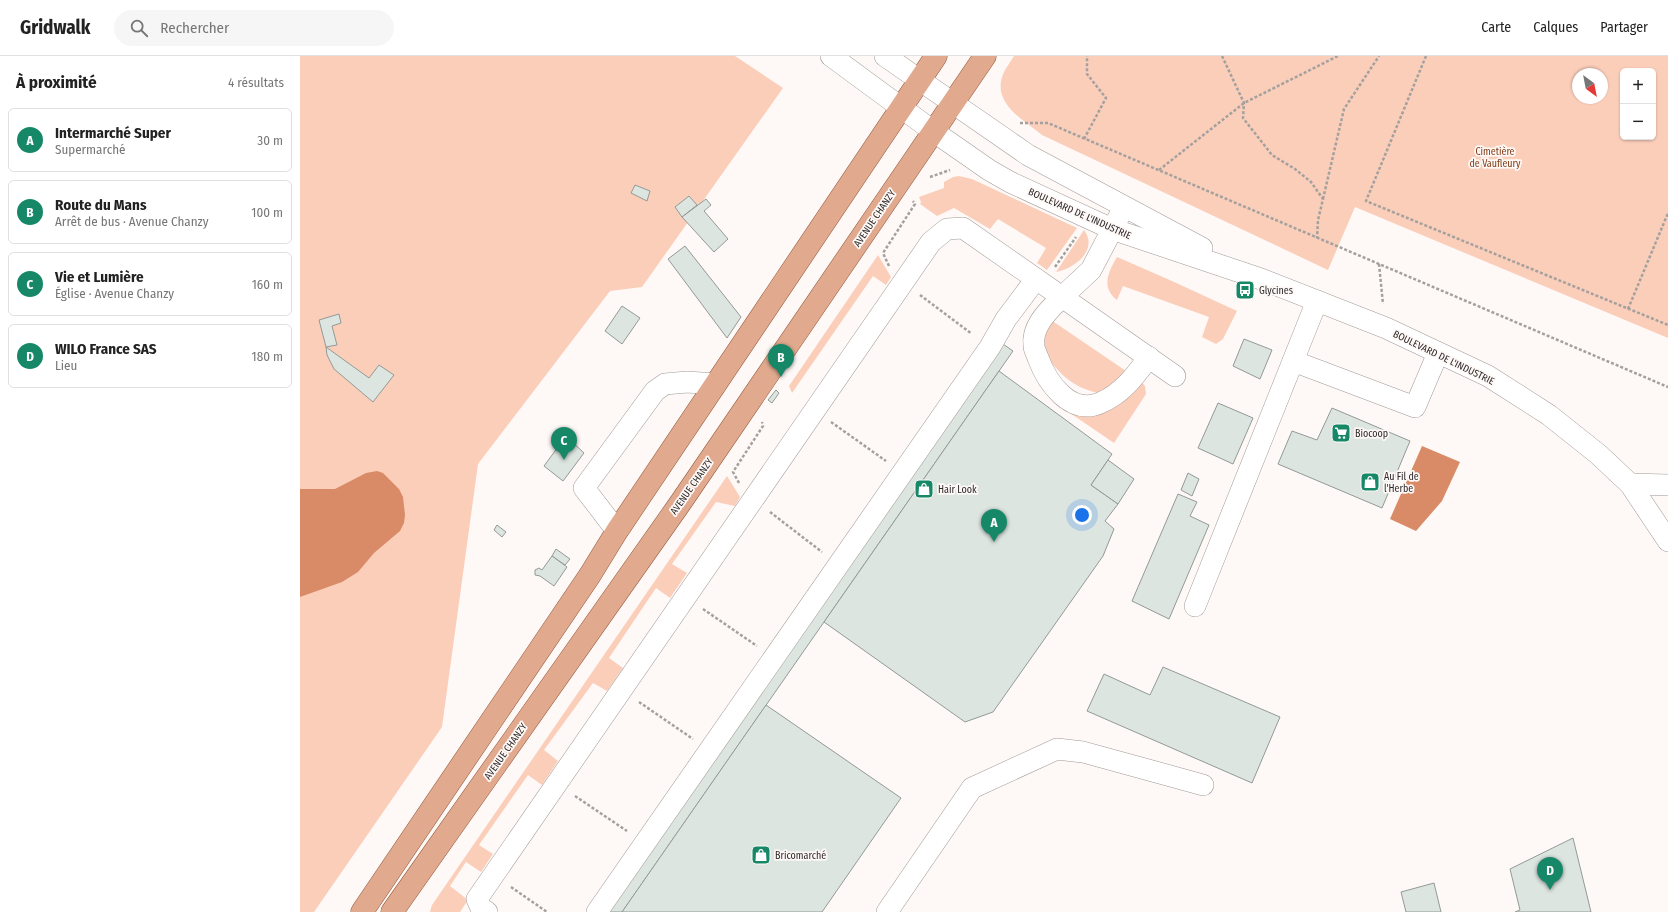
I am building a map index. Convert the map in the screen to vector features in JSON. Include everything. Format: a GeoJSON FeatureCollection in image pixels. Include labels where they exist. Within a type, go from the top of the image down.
{"type":"FeatureCollection","features":[{"type":"Feature","properties":{"kind":"main road"},"geometry":{"type":"LineString","coordinates":[[362,912],[936,56]]}},
{"type":"Feature","properties":{"kind":"main road","name":"AVENUE CHANZY"},"geometry":{"type":"LineString","coordinates":[[392,912],[681,502],[985,56]]}},
{"type":"Feature","properties":{"kind":"street","name":"BOULEVARD DE L'INDUSTRIE"},"geometry":{"type":"LineString","coordinates":[[831,56],[900,108],[989,170],[1010,182],[1112,229],[1261,279],[1386,328],[1488,376],[1549,415],[1598,454],[1630,484],[1668,541]]}},
{"type":"Feature","properties":{"kind":"street","name":"BOULEVARD DE L'INDUSTRIE"},"geometry":{"type":"LineString","coordinates":[[885,56],[952,104],[1028,155],[1261,279]]}},
{"type":"Feature","properties":{"kind":"street"},"geometry":{"type":"LineString","coordinates":[[1124,207],[1091,270],[1044,315],[1035,335],[1034,346],[1047,378],[1065,398],[1077,404],[1086,406],[1099,404],[1112,397],[1127,385],[1149,358]]}},
{"type":"Feature","properties":{"kind":"street"},"geometry":{"type":"LineString","coordinates":[[482,911],[477,899],[685,596],[815,411],[902,282],[931,242],[947,229],[963,228],[1175,376]]}},
{"type":"Feature","properties":{"kind":"street"},"geometry":{"type":"LineString","coordinates":[[597,912],[990,347],[1006,319],[1036,279]]}},
{"type":"Feature","properties":{"kind":"street"},"geometry":{"type":"LineString","coordinates":[[1194,606],[1317,301]]}},
{"type":"Feature","properties":{"kind":"street"},"geometry":{"type":"LineString","coordinates":[[1293,361],[1415,407],[1438,352]]}},
{"type":"Feature","properties":{"kind":"street"},"geometry":{"type":"LineString","coordinates":[[617,531],[584,488],[654,391],[665,384],[687,382],[716,384]]}},
{"type":"Feature","properties":{"kind":"street"},"geometry":{"type":"LineString","coordinates":[[1630,484],[1668,485]]}},
{"type":"Feature","properties":{"kind":"street"},"geometry":{"type":"LineString","coordinates":[[887,912],[972,788],[1057,749],[1083,752],[1203,785]]}},
{"type":"Feature","properties":{"kind":"path"},"geometry":{"type":"LineString","coordinates":[[1084,139],[1106,98],[1087,74],[1087,56]]}},
{"type":"Feature","properties":{"kind":"path"},"geometry":{"type":"LineString","coordinates":[[1222,56],[1244,103],[1243,118],[1272,155],[1295,169],[1311,182],[1323,199]]}},
{"type":"Feature","properties":{"kind":"path"},"geometry":{"type":"LineString","coordinates":[[1159,170],[1244,103],[1338,56]]}},
{"type":"Feature","properties":{"kind":"path"},"geometry":{"type":"LineString","coordinates":[[1318,238],[1318,220],[1344,109],[1379,56]]}},
{"type":"Feature","properties":{"kind":"path"},"geometry":{"type":"LineString","coordinates":[[1426,56],[1366,201],[1668,325]]}},
{"type":"Feature","properties":{"kind":"path"},"geometry":{"type":"LineString","coordinates":[[1018,123],[1048,123],[1668,387]]}},
{"type":"Feature","properties":{"kind":"path"},"geometry":{"type":"LineString","coordinates":[[928,178],[950,170]]}},
{"type":"Feature","properties":{"kind":"path"},"geometry":{"type":"LineString","coordinates":[[910,197],[915,204],[882,254],[895,276],[990,347]]}},
{"type":"Feature","properties":{"kind":"path"},"geometry":{"type":"LineString","coordinates":[[1628,309],[1668,213]]}},
{"type":"Feature","properties":{"kind":"path"},"geometry":{"type":"LineString","coordinates":[[1379,264],[1386,328]]}},
{"type":"Feature","properties":{"kind":"path"},"geometry":{"type":"LineString","coordinates":[[815,411],[903,472]]}},
{"type":"Feature","properties":{"kind":"path"},"geometry":{"type":"LineString","coordinates":[[685,596],[775,658]]}},
{"type":"Feature","properties":{"kind":"path"},"geometry":{"type":"LineString","coordinates":[[622,689],[709,750]]}},
{"type":"Feature","properties":{"kind":"path"},"geometry":{"type":"LineString","coordinates":[[557,783],[645,844]]}},
{"type":"Feature","properties":{"kind":"path"},"geometry":{"type":"LineString","coordinates":[[494,876],[546,912]]}},
{"type":"Feature","properties":{"kind":"green space"},"geometry":{"type":"Polygon","coordinates":[[[300,56],[735,56],[783,88],[642,287],[610,291],[478,464],[442,727],[314,912],[300,912],[300,56]]]}},
{"type":"Feature","properties":{"kind":"green space","name":"Cimetière de Vaufleury"},"geometry":{"type":"Polygon","coordinates":[[[1014,56],[1668,56],[1668,338],[1355,207],[1328,270],[1042,135],[1017,116],[1005,101],[1001,92],[1001,83],[1004,72],[1014,56]]]}},
{"type":"Feature","properties":{"kind":"green space"},"geometry":{"type":"Polygon","coordinates":[[[959,176],[972,179],[1077,228],[1047,270],[1037,263],[1046,248],[998,219],[990,229],[954,208],[937,216],[920,204],[921,202],[919,197],[944,188],[944,182],[953,177],[959,176]]]}},
{"type":"Feature","properties":{"kind":"green space"},"geometry":{"type":"Polygon","coordinates":[[[1084,230],[1088,237],[1088,245],[1082,257],[1077,263],[1056,272],[1084,230]]]}},
{"type":"Feature","properties":{"kind":"green space"},"geometry":{"type":"Polygon","coordinates":[[[878,255],[891,277],[886,285],[873,276],[792,393],[789,386],[878,255]]]}},
{"type":"Feature","properties":{"kind":"green space"},"geometry":{"type":"Polygon","coordinates":[[[1117,257],[1237,311],[1223,339],[1216,344],[1202,337],[1209,317],[1123,286],[1117,300],[1109,290],[1108,280],[1111,268],[1117,257]]]}},
{"type":"Feature","properties":{"kind":"green space"},"geometry":{"type":"Polygon","coordinates":[[[1048,318],[1129,373],[1099,393],[1089,391],[1072,382],[1058,370],[1040,346],[1048,318]]]}},
{"type":"Feature","properties":{"kind":"green space"},"geometry":{"type":"Polygon","coordinates":[[[1140,380],[1145,386],[1146,394],[1114,443],[1070,413],[1073,409],[1140,380]]]}},
{"type":"Feature","properties":{"kind":"green space"},"geometry":{"type":"Polygon","coordinates":[[[727,476],[740,497],[735,506],[716,502],[672,564],[687,573],[670,598],[656,588],[609,658],[623,668],[607,691],[593,683],[544,750],[558,761],[542,785],[528,775],[479,845],[493,854],[481,872],[466,862],[450,886],[468,900],[460,912],[430,912],[432,905],[727,476]]]}},
{"type":"Feature","properties":{"kind":"shaded area"},"geometry":{"type":"Polygon","coordinates":[[[1422,446],[1460,462],[1442,501],[1416,531],[1390,519],[1422,446]]]}},
{"type":"Feature","properties":{"kind":"shaded area"},"geometry":{"type":"Polygon","coordinates":[[[377,471],[383,473],[399,489],[403,497],[405,515],[404,523],[400,531],[374,553],[358,572],[342,582],[300,597],[300,489],[335,489],[366,473],[377,471]]]}},
{"type":"Feature","properties":{"kind":"building"},"geometry":{"type":"Polygon","coordinates":[[[635,185],[650,191],[647,201],[631,193],[635,185]]]}},
{"type":"Feature","properties":{"kind":"building"},"geometry":{"type":"Polygon","coordinates":[[[689,196],[697,205],[682,217],[675,207],[689,196]]]}},
{"type":"Feature","properties":{"kind":"building"},"geometry":{"type":"Polygon","coordinates":[[[706,199],[711,205],[704,211],[728,239],[714,252],[682,217],[706,199]]]}},
{"type":"Feature","properties":{"kind":"building"},"geometry":{"type":"Polygon","coordinates":[[[685,246],[741,317],[727,338],[668,259],[685,246]]]}},
{"type":"Feature","properties":{"kind":"building"},"geometry":{"type":"Polygon","coordinates":[[[622,306],[640,318],[622,344],[605,331],[622,306]]]}},
{"type":"Feature","properties":{"kind":"building"},"geometry":{"type":"Polygon","coordinates":[[[339,314],[341,323],[332,326],[337,345],[326,347],[319,320],[339,314]]]}},
{"type":"Feature","properties":{"kind":"building"},"geometry":{"type":"Polygon","coordinates":[[[993,337],[1013,351],[622,912],[592,912],[993,337]]]}},
{"type":"Feature","properties":{"kind":"building"},"geometry":{"type":"Polygon","coordinates":[[[1244,339],[1272,350],[1260,379],[1233,366],[1244,339]]]}},
{"type":"Feature","properties":{"kind":"building"},"geometry":{"type":"Polygon","coordinates":[[[326,347],[369,378],[379,365],[394,375],[373,402],[334,369],[327,355],[326,347]]]}},
{"type":"Feature","properties":{"kind":"building"},"geometry":{"type":"Polygon","coordinates":[[[999,371],[1112,454],[1091,485],[1118,504],[1105,521],[1114,529],[1103,556],[993,712],[965,722],[824,622],[999,371]]]}},
{"type":"Feature","properties":{"kind":"building"},"geometry":{"type":"Polygon","coordinates":[[[776,390],[779,393],[772,403],[768,400],[776,390]]]}},
{"type":"Feature","properties":{"kind":"building"},"geometry":{"type":"Polygon","coordinates":[[[1218,403],[1253,418],[1233,464],[1198,448],[1218,403]]]}},
{"type":"Feature","properties":{"kind":"building"},"geometry":{"type":"Polygon","coordinates":[[[1332,408],[1410,441],[1382,508],[1278,464],[1292,431],[1317,440],[1332,408]]]}},
{"type":"Feature","properties":{"kind":"building"},"geometry":{"type":"Polygon","coordinates":[[[566,436],[584,453],[563,481],[544,466],[566,436]]]}},
{"type":"Feature","properties":{"kind":"building"},"geometry":{"type":"Polygon","coordinates":[[[1108,460],[1134,479],[1118,504],[1091,485],[1108,460]]]}},
{"type":"Feature","properties":{"kind":"building"},"geometry":{"type":"Polygon","coordinates":[[[1188,473],[1199,479],[1192,496],[1181,490],[1188,473]]]}},
{"type":"Feature","properties":{"kind":"building"},"geometry":{"type":"Polygon","coordinates":[[[1178,494],[1197,502],[1190,516],[1209,525],[1169,619],[1132,601],[1178,494]]]}},
{"type":"Feature","properties":{"kind":"building"},"geometry":{"type":"Polygon","coordinates":[[[497,525],[506,532],[502,537],[494,530],[497,525]]]}},
{"type":"Feature","properties":{"kind":"building"},"geometry":{"type":"Polygon","coordinates":[[[556,549],[570,559],[565,565],[552,556],[556,549]]]}},
{"type":"Feature","properties":{"kind":"building"},"geometry":{"type":"Polygon","coordinates":[[[552,556],[567,567],[554,586],[540,576],[535,575],[535,570],[539,568],[542,570],[552,556]]]}},
{"type":"Feature","properties":{"kind":"building"},"geometry":{"type":"Polygon","coordinates":[[[1163,667],[1280,717],[1252,783],[1087,711],[1104,674],[1150,695],[1163,667]]]}},
{"type":"Feature","properties":{"kind":"building","name":"Bricomarché"},"geometry":{"type":"Polygon","coordinates":[[[766,705],[901,798],[822,912],[622,912],[766,705]]]}},
{"type":"Feature","properties":{"kind":"building"},"geometry":{"type":"Polygon","coordinates":[[[1573,838],[1591,912],[1515,912],[1520,910],[1510,869],[1573,838]]]}},
{"type":"Feature","properties":{"kind":"building"},"geometry":{"type":"Polygon","coordinates":[[[1434,883],[1441,912],[1406,912],[1401,892],[1434,883]]]}},
{"type":"Feature","properties":{"kind":"place","name":"Glycines"},"geometry":{"type":"Point","coordinates":[1245,290]}},
{"type":"Feature","properties":{"kind":"place","name":"Route du Mans"},"geometry":{"type":"Point","coordinates":[781,377]}},
{"type":"Feature","properties":{"kind":"place","name":"Biocoop"},"geometry":{"type":"Point","coordinates":[1341,433]}},
{"type":"Feature","properties":{"kind":"place","name":"Vie et Lumière"},"geometry":{"type":"Point","coordinates":[564,460]}},
{"type":"Feature","properties":{"kind":"place","name":"Au Fil de l'Herbe"},"geometry":{"type":"Point","coordinates":[1370,482]}},
{"type":"Feature","properties":{"kind":"place","name":"Hair Look"},"geometry":{"type":"Point","coordinates":[924,489]}},
{"type":"Feature","properties":{"kind":"place","name":"Intermarché Super"},"geometry":{"type":"Point","coordinates":[994,542]}},
{"type":"Feature","properties":{"kind":"place","name":"Bricomarché"},"geometry":{"type":"Point","coordinates":[761,855]}},
{"type":"Feature","properties":{"kind":"place","name":"WILO France SAS"},"geometry":{"type":"Point","coordinates":[1550,890]}}]}
